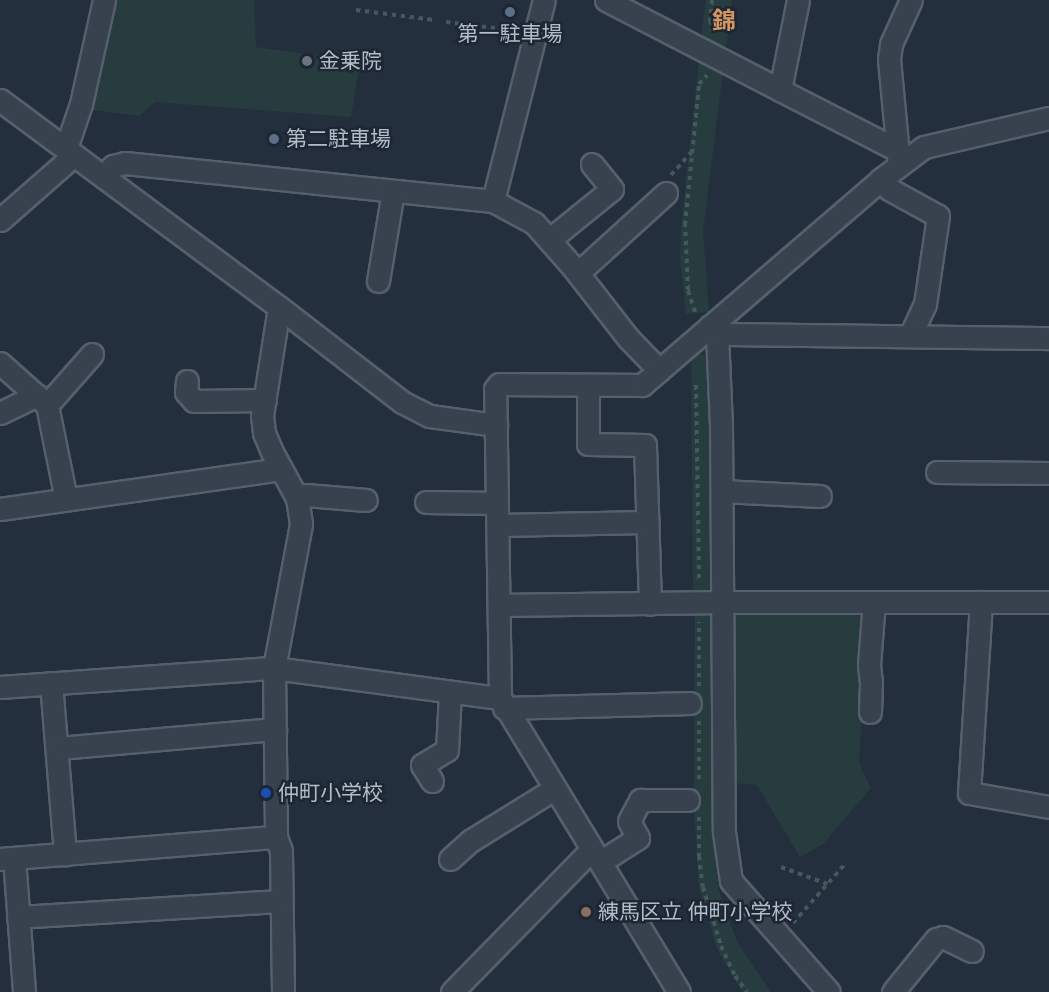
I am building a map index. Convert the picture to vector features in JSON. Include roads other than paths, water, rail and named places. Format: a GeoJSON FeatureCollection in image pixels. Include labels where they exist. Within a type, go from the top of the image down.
{"type":"FeatureCollection","features":[{"type":"Feature","properties":{"kind":"street"},"geometry":{"type":"LineString","coordinates":[[0,220],[70,152],[104,0]]}},
{"type":"Feature","properties":{"kind":"street"},"geometry":{"type":"LineString","coordinates":[[493,201],[544,0]]}},
{"type":"Feature","properties":{"kind":"street"},"geometry":{"type":"LineString","coordinates":[[606,0],[780,90],[898,157]]}},
{"type":"Feature","properties":{"kind":"street"},"geometry":{"type":"LineString","coordinates":[[780,90],[798,0]]}},
{"type":"Feature","properties":{"kind":"street"},"geometry":{"type":"LineString","coordinates":[[898,157],[889,59],[891,44],[911,0]]}},
{"type":"Feature","properties":{"kind":"street"},"geometry":{"type":"LineString","coordinates":[[0,100],[279,306],[402,402],[430,416],[496,425]]}},
{"type":"Feature","properties":{"kind":"street"},"geometry":{"type":"LineString","coordinates":[[679,992],[502,703],[495,389],[499,384],[642,385],[711,330],[880,180],[898,157],[924,147],[1049,118]]}},
{"type":"Feature","properties":{"kind":"street"},"geometry":{"type":"LineString","coordinates":[[104,176],[113,166],[125,163],[493,201],[534,223],[578,273],[628,338],[659,370]]}},
{"type":"Feature","properties":{"kind":"street"},"geometry":{"type":"LineString","coordinates":[[549,240],[612,189],[592,164]]}},
{"type":"Feature","properties":{"kind":"street"},"geometry":{"type":"LineString","coordinates":[[880,180],[889,189],[938,216],[924,304],[910,336]]}},
{"type":"Feature","properties":{"kind":"street"},"geometry":{"type":"LineString","coordinates":[[378,281],[393,191]]}},
{"type":"Feature","properties":{"kind":"street"},"geometry":{"type":"LineString","coordinates":[[578,273],[666,193]]}},
{"type":"Feature","properties":{"kind":"street"},"geometry":{"type":"LineString","coordinates":[[279,306],[265,400],[264,433],[297,498],[302,524],[274,668],[276,837],[281,851],[283,992]]}},
{"type":"Feature","properties":{"kind":"street"},"geometry":{"type":"LineString","coordinates":[[711,330],[1049,338]]}},
{"type":"Feature","properties":{"kind":"street"},"geometry":{"type":"LineString","coordinates":[[711,330],[722,491],[724,832],[730,881],[781,938],[820,989]]}},
{"type":"Feature","properties":{"kind":"street"},"geometry":{"type":"LineString","coordinates":[[0,413],[42,400],[92,354]]}},
{"type":"Feature","properties":{"kind":"street"},"geometry":{"type":"LineString","coordinates":[[0,363],[42,400],[66,499]]}},
{"type":"Feature","properties":{"kind":"street"},"geometry":{"type":"LineString","coordinates":[[187,381],[186,392],[194,401],[265,400]]}},
{"type":"Feature","properties":{"kind":"street"},"geometry":{"type":"LineString","coordinates":[[588,385],[588,444],[645,445],[650,604]]}},
{"type":"Feature","properties":{"kind":"street"},"geometry":{"type":"LineString","coordinates":[[0,509],[281,469]]}},
{"type":"Feature","properties":{"kind":"street"},"geometry":{"type":"LineString","coordinates":[[937,472],[1049,473]]}},
{"type":"Feature","properties":{"kind":"street"},"geometry":{"type":"LineString","coordinates":[[722,491],[820,496]]}},
{"type":"Feature","properties":{"kind":"street"},"geometry":{"type":"LineString","coordinates":[[297,498],[306,495],[366,500]]}},
{"type":"Feature","properties":{"kind":"street"},"geometry":{"type":"LineString","coordinates":[[426,502],[497,502]]}},
{"type":"Feature","properties":{"kind":"street"},"geometry":{"type":"LineString","coordinates":[[498,525],[647,522]]}},
{"type":"Feature","properties":{"kind":"street"},"geometry":{"type":"LineString","coordinates":[[499,605],[722,602],[1049,603]]}},
{"type":"Feature","properties":{"kind":"street"},"geometry":{"type":"LineString","coordinates":[[870,712],[871,682],[868,665],[874,602]]}},
{"type":"Feature","properties":{"kind":"street"},"geometry":{"type":"LineString","coordinates":[[981,602],[969,792],[1049,807]]}},
{"type":"Feature","properties":{"kind":"street"},"geometry":{"type":"LineString","coordinates":[[0,687],[274,668],[450,693],[502,703],[690,703]]}},
{"type":"Feature","properties":{"kind":"street"},"geometry":{"type":"LineString","coordinates":[[51,683],[65,854]]}},
{"type":"Feature","properties":{"kind":"street"},"geometry":{"type":"LineString","coordinates":[[432,781],[422,765],[447,750],[450,693]]}},
{"type":"Feature","properties":{"kind":"street"},"geometry":{"type":"LineString","coordinates":[[58,748],[275,729]]}},
{"type":"Feature","properties":{"kind":"street"},"geometry":{"type":"LineString","coordinates":[[450,859],[470,841],[554,789]]}},
{"type":"Feature","properties":{"kind":"street"},"geometry":{"type":"LineString","coordinates":[[452,992],[596,856],[638,837],[629,821],[640,800],[688,800]]}},
{"type":"Feature","properties":{"kind":"street"},"geometry":{"type":"LineString","coordinates":[[24,992],[18,917],[7,858],[276,837]]}},
{"type":"Feature","properties":{"kind":"street"},"geometry":{"type":"LineString","coordinates":[[18,917],[282,901]]}},
{"type":"Feature","properties":{"kind":"street"},"geometry":{"type":"LineString","coordinates":[[893,992],[936,939],[943,937],[972,951]]}},
{"type":"Feature","properties":{"kind":"place","name":"第一駐車場"},"geometry":{"type":"Point","coordinates":[510,12]}},
{"type":"Feature","properties":{"kind":"place","name":"金乗院"},"geometry":{"type":"Point","coordinates":[307,61]}},
{"type":"Feature","properties":{"kind":"place","name":"第二駐車場"},"geometry":{"type":"Point","coordinates":[274,139]}},
{"type":"Feature","properties":{"kind":"place","name":"仲町小学校"},"geometry":{"type":"Point","coordinates":[266,793]}},
{"type":"Feature","properties":{"kind":"place","name":"練馬区立 仲町小学校"},"geometry":{"type":"Point","coordinates":[586,912]}},
{"type":"Feature","properties":{"kind":"district","name":"錦"},"geometry":{"type":"Point","coordinates":[724,22]}}]}
